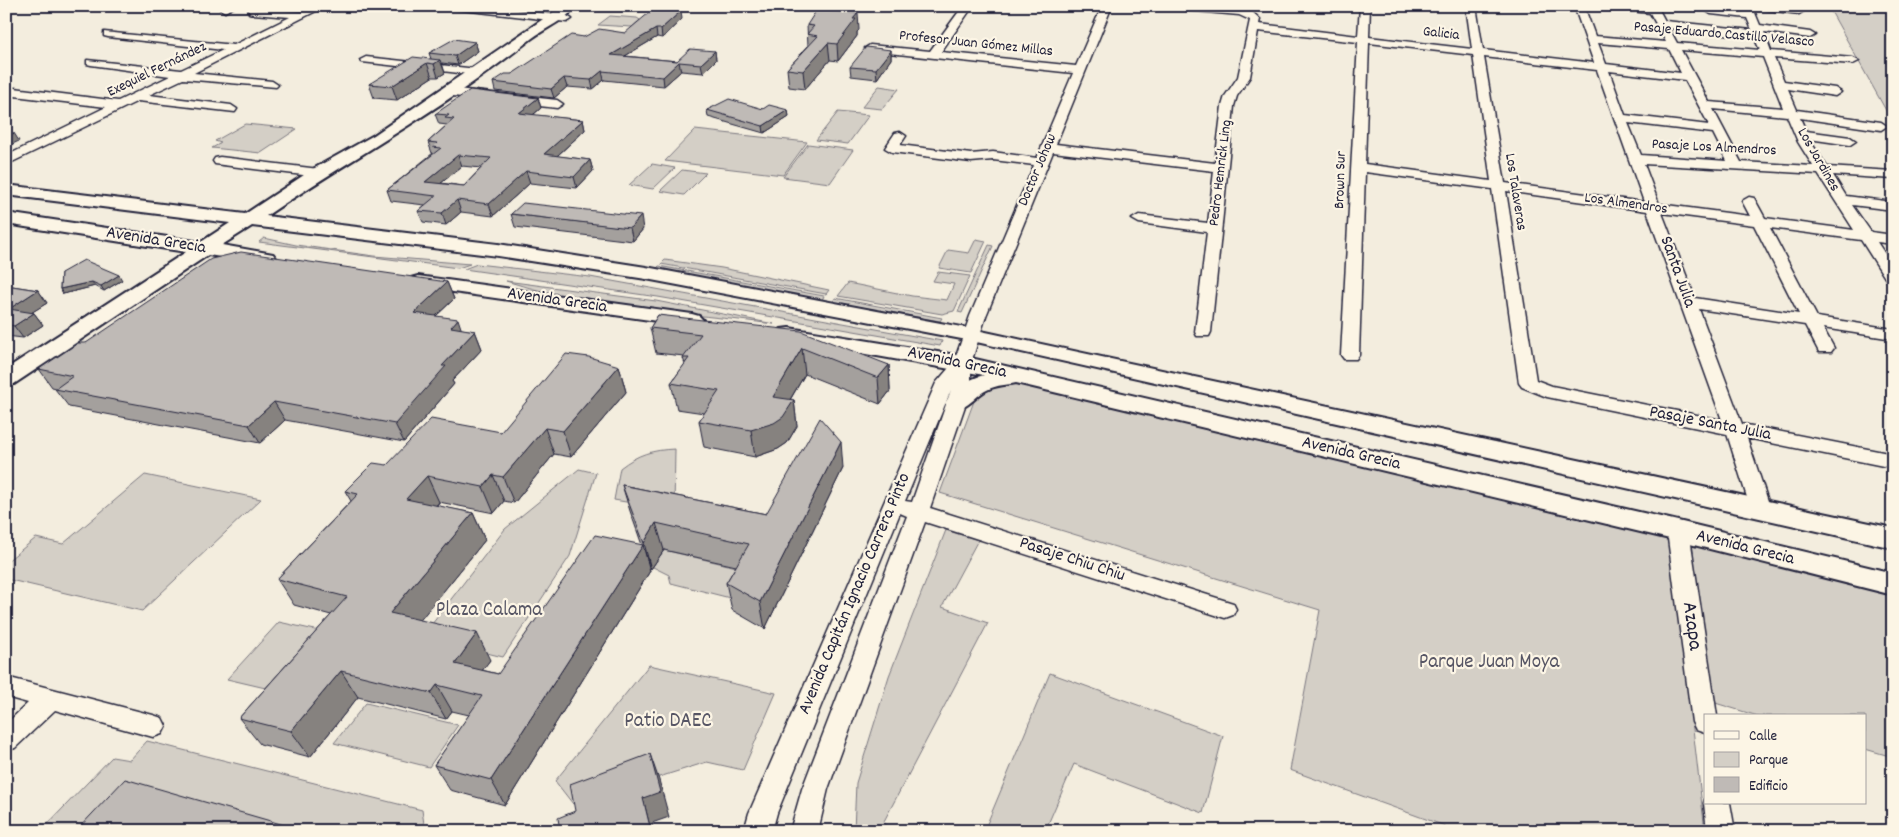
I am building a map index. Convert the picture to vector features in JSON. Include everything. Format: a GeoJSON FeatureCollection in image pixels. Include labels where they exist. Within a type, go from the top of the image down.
{"type":"FeatureCollection","features":[{"type":"Feature","properties":{"kind":"main road"},"geometry":{"type":"LineString","coordinates":[[256,221],[319,173],[380,138],[511,49],[526,44],[564,14],[585,6]]}},
{"type":"Feature","properties":{"kind":"main road"},"geometry":{"type":"LineString","coordinates":[[6,379],[256,221],[355,162],[380,138]]}},
{"type":"Feature","properties":{"kind":"main road","name":"Avenida Grecia"},"geometry":{"type":"LineString","coordinates":[[6,190],[584,262],[972,334],[1893,538]]}},
{"type":"Feature","properties":{"kind":"main road","name":"Avenida Grecia"},"geometry":{"type":"LineString","coordinates":[[6,218],[287,261]]}},
{"type":"Feature","properties":{"kind":"main road"},"geometry":{"type":"LineString","coordinates":[[6,396],[212,250]]}},
{"type":"Feature","properties":{"kind":"main road","name":"Avenida Grecia"},"geometry":{"type":"LineString","coordinates":[[402,279],[713,323]]}},
{"type":"Feature","properties":{"kind":"main road","name":"Avenida Grecia"},"geometry":{"type":"LineString","coordinates":[[771,331],[962,363],[1678,531],[1893,584]]}},
{"type":"Feature","properties":{"kind":"main road"},"geometry":{"type":"LineString","coordinates":[[957,403],[968,391],[983,382],[998,378],[1022,377]]}},
{"type":"Feature","properties":{"kind":"street","name":"Exequiel Fernández"},"geometry":{"type":"LineString","coordinates":[[6,161],[321,6]]}},
{"type":"Feature","properties":{"kind":"street"},"geometry":{"type":"LineString","coordinates":[[453,6],[564,14]]}},
{"type":"Feature","properties":{"kind":"street"},"geometry":{"type":"LineString","coordinates":[[933,55],[968,6]]}},
{"type":"Feature","properties":{"kind":"street","name":"Doctor Johow"},"geometry":{"type":"LineString","coordinates":[[972,334],[1040,162],[1107,6]]}},
{"type":"Feature","properties":{"kind":"street","name":"Galicia"},"geometry":{"type":"LineString","coordinates":[[1172,6],[1239,12],[1277,24]]}},
{"type":"Feature","properties":{"kind":"street","name":"Brown Sur"},"geometry":{"type":"LineString","coordinates":[[1350,355],[1365,6]]}},
{"type":"Feature","properties":{"kind":"street","name":"Los Talaveras"},"geometry":{"type":"LineString","coordinates":[[1471,6],[1528,383]]}},
{"type":"Feature","properties":{"kind":"street","name":"Santa Julia"},"geometry":{"type":"LineString","coordinates":[[1579,6],[1735,430],[1761,510]]}},
{"type":"Feature","properties":{"kind":"street"},"geometry":{"type":"LineString","coordinates":[[1614,6],[1653,8],[1736,165]]}},
{"type":"Feature","properties":{"kind":"street","name":"Los Jardines"},"geometry":{"type":"LineString","coordinates":[[1751,9],[1758,31],[1800,134],[1865,236],[1886,260],[1893,278]]}},
{"type":"Feature","properties":{"kind":"street"},"geometry":{"type":"LineString","coordinates":[[1711,10],[1799,10]]}},
{"type":"Feature","properties":{"kind":"street"},"geometry":{"type":"LineString","coordinates":[[253,11],[302,16]]}},
{"type":"Feature","properties":{"kind":"street","name":"Galicia"},"geometry":{"type":"LineString","coordinates":[[1239,12],[1258,20],[1364,41],[1601,66]]}},
{"type":"Feature","properties":{"kind":"street","name":"Pedro Hemrick Ling"},"geometry":{"type":"LineString","coordinates":[[1203,332],[1229,101],[1244,77],[1258,20]]}},
{"type":"Feature","properties":{"kind":"street"},"geometry":{"type":"LineString","coordinates":[[1662,24],[1810,34]]}},
{"type":"Feature","properties":{"kind":"street"},"geometry":{"type":"LineString","coordinates":[[108,34],[236,48]]}},
{"type":"Feature","properties":{"kind":"street","name":"Pasaje Eduardo Castillo Velasco"},"geometry":{"type":"LineString","coordinates":[[1591,39],[1854,61]]}},
{"type":"Feature","properties":{"kind":"street","name":"Profesor Juan Gómez Millas"},"geometry":{"type":"LineString","coordinates":[[870,48],[1080,70]]}},
{"type":"Feature","properties":{"kind":"street"},"geometry":{"type":"LineString","coordinates":[[366,60],[477,72]]}},
{"type":"Feature","properties":{"kind":"street"},"geometry":{"type":"LineString","coordinates":[[91,62],[272,85]]}},
{"type":"Feature","properties":{"kind":"street"},"geometry":{"type":"LineString","coordinates":[[1601,66],[1690,77]]}},
{"type":"Feature","properties":{"kind":"street"},"geometry":{"type":"LineString","coordinates":[[1780,84],[1835,92]]}},
{"type":"Feature","properties":{"kind":"street"},"geometry":{"type":"LineString","coordinates":[[6,91],[120,105]]}},
{"type":"Feature","properties":{"kind":"street"},"geometry":{"type":"LineString","coordinates":[[448,92],[557,104]]}},
{"type":"Feature","properties":{"kind":"street"},"geometry":{"type":"LineString","coordinates":[[136,97],[231,109]]}},
{"type":"Feature","properties":{"kind":"street"},"geometry":{"type":"LineString","coordinates":[[1704,105],[1754,107],[1881,126]]}},
{"type":"Feature","properties":{"kind":"street"},"geometry":{"type":"LineString","coordinates":[[1620,118],[1718,130]]}},
{"type":"Feature","properties":{"kind":"street"},"geometry":{"type":"LineString","coordinates":[[1800,134],[1850,141]]}},
{"type":"Feature","properties":{"kind":"street"},"geometry":{"type":"LineString","coordinates":[[900,136],[892,148],[971,158],[993,156],[1040,162]]}},
{"type":"Feature","properties":{"kind":"street"},"geometry":{"type":"LineString","coordinates":[[1047,147],[1221,168]]}},
{"type":"Feature","properties":{"kind":"street","name":"Pasaje Los Almendros"},"geometry":{"type":"LineString","coordinates":[[1635,160],[1822,170]]}},
{"type":"Feature","properties":{"kind":"street"},"geometry":{"type":"LineString","coordinates":[[220,161],[319,173]]}},
{"type":"Feature","properties":{"kind":"street","name":"Los Almendros"},"geometry":{"type":"LineString","coordinates":[[1358,167],[1893,240]]}},
{"type":"Feature","properties":{"kind":"street"},"geometry":{"type":"LineString","coordinates":[[1822,170],[1893,175]]}},
{"type":"Feature","properties":{"kind":"street"},"geometry":{"type":"LineString","coordinates":[[1840,199],[1856,184],[1877,177],[1893,175]]}},
{"type":"Feature","properties":{"kind":"street"},"geometry":{"type":"LineString","coordinates":[[1840,199],[1893,206]]}},
{"type":"Feature","properties":{"kind":"street"},"geometry":{"type":"LineString","coordinates":[[1749,202],[1825,348]]}},
{"type":"Feature","properties":{"kind":"street"},"geometry":{"type":"LineString","coordinates":[[1139,219],[1214,228]]}},
{"type":"Feature","properties":{"kind":"street"},"geometry":{"type":"LineString","coordinates":[[1688,302],[1893,334]]}},
{"type":"Feature","properties":{"kind":"street","name":"Avenida Capitán Ignacio Carrera Pinto"},"geometry":{"type":"LineString","coordinates":[[804,831],[815,789],[920,511],[957,403],[962,383],[962,363],[972,334]]}},
{"type":"Feature","properties":{"kind":"street","name":"Avenida Capitán Ignacio Carrera Pinto"},"geometry":{"type":"LineString","coordinates":[[758,831],[763,813],[945,383],[962,363]]}},
{"type":"Feature","properties":{"kind":"street","name":"Pasaje Santa Julia"},"geometry":{"type":"LineString","coordinates":[[1528,383],[1547,391],[1893,461]]}},
{"type":"Feature","properties":{"kind":"street","name":"Pasaje Chiu Chiu"},"geometry":{"type":"LineString","coordinates":[[894,504],[1225,610]]}},
{"type":"Feature","properties":{"kind":"street","name":"Azapa"},"geometry":{"type":"LineString","coordinates":[[1678,531],[1704,715]]}},
{"type":"Feature","properties":{"kind":"street"},"geometry":{"type":"LineString","coordinates":[[6,688],[153,726]]}},
{"type":"Feature","properties":{"kind":"street"},"geometry":{"type":"LineString","coordinates":[[6,740],[50,699]]}},
{"type":"Feature","properties":{"kind":"street"},"geometry":{"type":"LineString","coordinates":[[1717,804],[1721,831]]}},
{"type":"Feature","properties":{"kind":"green space"},"geometry":{"type":"Polygon","coordinates":[[[1828,6],[1884,6],[1893,19],[1893,123],[1828,6]]]}},
{"type":"Feature","properties":{"kind":"green space"},"geometry":{"type":"Polygon","coordinates":[[[610,16],[637,18],[640,20],[632,27],[598,25],[610,16]]]}},
{"type":"Feature","properties":{"kind":"green space"},"geometry":{"type":"Polygon","coordinates":[[[879,86],[899,89],[882,109],[862,107],[879,86]]]}},
{"type":"Feature","properties":{"kind":"green space"},"geometry":{"type":"Polygon","coordinates":[[[838,112],[869,115],[848,144],[816,140],[838,112]]]}},
{"type":"Feature","properties":{"kind":"green space"},"geometry":{"type":"Polygon","coordinates":[[[245,124],[297,129],[261,153],[212,148],[221,143],[215,141],[245,124]]]}},
{"type":"Feature","properties":{"kind":"green space"},"geometry":{"type":"Polygon","coordinates":[[[695,130],[807,142],[783,175],[665,161],[695,130]]]}},
{"type":"Feature","properties":{"kind":"green space"},"geometry":{"type":"Polygon","coordinates":[[[808,144],[853,150],[830,183],[783,177],[808,144]]]}},
{"type":"Feature","properties":{"kind":"green space"},"geometry":{"type":"Polygon","coordinates":[[[652,164],[675,168],[653,189],[629,185],[652,164]]]}},
{"type":"Feature","properties":{"kind":"green space"},"geometry":{"type":"Polygon","coordinates":[[[682,170],[706,173],[684,195],[660,191],[682,170]]]}},
{"type":"Feature","properties":{"kind":"green space"},"geometry":{"type":"Polygon","coordinates":[[[264,238],[296,245],[374,256],[470,264],[458,268],[259,242],[264,238]]]}},
{"type":"Feature","properties":{"kind":"green space"},"geometry":{"type":"Polygon","coordinates":[[[976,239],[986,241],[971,273],[939,268],[948,250],[969,253],[976,239]]]}},
{"type":"Feature","properties":{"kind":"green space"},"geometry":{"type":"Polygon","coordinates":[[[989,245],[993,246],[962,313],[958,312],[989,245]]]}},
{"type":"Feature","properties":{"kind":"green space"},"geometry":{"type":"Polygon","coordinates":[[[665,260],[722,268],[829,290],[826,294],[661,264],[665,260]]]}},
{"type":"Feature","properties":{"kind":"green space"},"geometry":{"type":"Polygon","coordinates":[[[477,264],[590,277],[942,341],[940,346],[658,297],[464,269],[477,264]]]}},
{"type":"Feature","properties":{"kind":"green space"},"geometry":{"type":"Polygon","coordinates":[[[659,266],[824,296],[822,300],[656,269],[659,266]]]}},
{"type":"Feature","properties":{"kind":"green space"},"geometry":{"type":"Polygon","coordinates":[[[938,272],[970,276],[954,311],[942,314],[838,296],[848,283],[912,296],[947,300],[954,284],[933,281],[938,272]]]}},
{"type":"Feature","properties":{"kind":"green space"},"geometry":{"type":"Polygon","coordinates":[[[506,281],[656,301],[774,324],[605,304],[572,298],[506,281]]]}},
{"type":"Feature","properties":{"kind":"green space"},"geometry":{"type":"Polygon","coordinates":[[[835,298],[942,318],[940,321],[833,302],[835,298]]]}},
{"type":"Feature","properties":{"kind":"green space","name":"Parque Juan Moya"},"geometry":{"type":"Polygon","coordinates":[[[1008,380],[1893,589],[1893,757],[1866,749],[1866,714],[1751,714],[1689,695],[1705,831],[1459,831],[1290,770],[1320,610],[940,493],[977,393],[1008,380]]]}},
{"type":"Feature","properties":{"kind":"green space"},"geometry":{"type":"Polygon","coordinates":[[[675,449],[674,510],[614,500],[620,468],[633,459],[646,454],[659,450],[675,449]]]}},
{"type":"Feature","properties":{"kind":"green space","name":"Plaza Calama"},"geometry":{"type":"Polygon","coordinates":[[[579,469],[596,473],[570,556],[503,657],[422,637],[505,529],[579,469]]]}},
{"type":"Feature","properties":{"kind":"green space"},"geometry":{"type":"Polygon","coordinates":[[[145,475],[261,499],[142,611],[6,579],[6,562],[36,538],[63,544],[145,475]]]}},
{"type":"Feature","properties":{"kind":"green space"},"geometry":{"type":"Polygon","coordinates":[[[946,530],[978,540],[942,607],[988,623],[883,823],[898,831],[854,831],[856,783],[889,676],[946,530]]]}},
{"type":"Feature","properties":{"kind":"green space"},"geometry":{"type":"Polygon","coordinates":[[[642,545],[754,571],[738,600],[671,583],[669,575],[631,556],[642,545]]]}},
{"type":"Feature","properties":{"kind":"green space"},"geometry":{"type":"Polygon","coordinates":[[[279,622],[324,632],[274,690],[227,679],[279,622]]]}},
{"type":"Feature","properties":{"kind":"green space","name":"Patio DAEC"},"geometry":{"type":"Polygon","coordinates":[[[649,665],[776,693],[743,770],[707,762],[573,804],[555,781],[649,665]]]}},
{"type":"Feature","properties":{"kind":"green space"},"geometry":{"type":"Polygon","coordinates":[[[1050,673],[1223,736],[1203,813],[1074,764],[1045,831],[984,831],[1050,673]]]}},
{"type":"Feature","properties":{"kind":"green space"},"geometry":{"type":"Polygon","coordinates":[[[366,703],[458,725],[429,767],[334,743],[366,703]]]}},
{"type":"Feature","properties":{"kind":"green space"},"geometry":{"type":"Polygon","coordinates":[[[147,741],[422,810],[425,831],[41,831],[112,757],[130,760],[147,741]]]}},
{"type":"Feature","properties":{"kind":"building"},"geometry":{"type":"Polygon","coordinates":[[[657,9],[681,11],[661,29],[656,29],[611,55],[677,61],[690,49],[715,51],[701,64],[679,62],[663,77],[602,71],[591,80],[564,78],[551,89],[493,82],[505,74],[512,74],[571,35],[584,37],[599,29],[625,33],[650,12],[657,9]]]}},
{"type":"Feature","properties":{"kind":"building"},"geometry":{"type":"Polygon","coordinates":[[[816,11],[858,13],[853,19],[856,19],[837,44],[828,43],[803,71],[787,69],[818,36],[807,34],[814,26],[807,25],[816,11]]]}},
{"type":"Feature","properties":{"kind":"building"},"geometry":{"type":"Polygon","coordinates":[[[454,39],[475,42],[455,56],[429,53],[454,39]]]}},
{"type":"Feature","properties":{"kind":"building"},"geometry":{"type":"Polygon","coordinates":[[[866,47],[891,50],[876,69],[850,67],[866,47]]]}},
{"type":"Feature","properties":{"kind":"building"},"geometry":{"type":"Polygon","coordinates":[[[413,57],[440,60],[434,64],[427,63],[392,86],[369,84],[413,57]]]}},
{"type":"Feature","properties":{"kind":"building"},"geometry":{"type":"Polygon","coordinates":[[[470,90],[538,98],[519,113],[583,120],[544,154],[590,160],[574,177],[526,171],[489,204],[457,200],[442,213],[418,211],[436,196],[387,190],[441,148],[433,147],[437,143],[428,142],[454,119],[445,118],[449,115],[435,114],[470,90]],[[458,155],[425,182],[464,186],[491,158],[458,155]]]}},
{"type":"Feature","properties":{"kind":"building"},"geometry":{"type":"Polygon","coordinates":[[[729,99],[763,109],[769,105],[788,110],[763,126],[707,110],[729,99]]]}},
{"type":"Feature","properties":{"kind":"building"},"geometry":{"type":"Polygon","coordinates":[[[6,132],[14,133],[6,137],[6,132]]]}},
{"type":"Feature","properties":{"kind":"building"},"geometry":{"type":"Polygon","coordinates":[[[523,203],[641,216],[630,228],[511,214],[523,203]]]}},
{"type":"Feature","properties":{"kind":"building"},"geometry":{"type":"Polygon","coordinates":[[[241,252],[447,282],[414,313],[458,319],[451,327],[475,331],[442,366],[446,366],[395,424],[274,402],[249,425],[55,389],[73,376],[39,369],[78,343],[86,343],[211,259],[241,252]]]}},
{"type":"Feature","properties":{"kind":"building"},"geometry":{"type":"Polygon","coordinates":[[[84,260],[119,275],[101,286],[92,282],[60,289],[61,273],[84,260]]]}},
{"type":"Feature","properties":{"kind":"building"},"geometry":{"type":"Polygon","coordinates":[[[6,285],[38,290],[9,309],[34,313],[14,326],[6,324],[6,285]]]}},
{"type":"Feature","properties":{"kind":"building"},"geometry":{"type":"Polygon","coordinates":[[[658,315],[801,331],[889,365],[878,378],[802,348],[773,397],[794,400],[783,417],[774,423],[751,430],[699,421],[719,391],[671,383],[689,358],[683,358],[701,334],[650,328],[658,315]]]}},
{"type":"Feature","properties":{"kind":"building"},"geometry":{"type":"Polygon","coordinates":[[[566,354],[589,357],[619,366],[563,431],[545,428],[503,477],[493,475],[483,487],[427,476],[406,499],[473,513],[390,613],[477,633],[455,664],[498,674],[595,535],[643,545],[491,780],[434,765],[482,696],[437,685],[431,693],[341,671],[291,731],[239,718],[347,597],[277,579],[358,494],[345,491],[373,463],[387,465],[431,419],[501,432],[566,354]]]}},
{"type":"Feature","properties":{"kind":"building"},"geometry":{"type":"Polygon","coordinates":[[[820,418],[841,442],[760,602],[726,583],[749,544],[656,523],[644,543],[622,485],[766,514],[820,418]]]}},
{"type":"Feature","properties":{"kind":"building"},"geometry":{"type":"Polygon","coordinates":[[[650,754],[660,792],[643,798],[651,831],[560,831],[558,818],[575,811],[570,784],[650,754]]]}},
{"type":"Feature","properties":{"kind":"building"},"geometry":{"type":"Polygon","coordinates":[[[125,779],[305,831],[76,831],[125,779]]]}}]}
